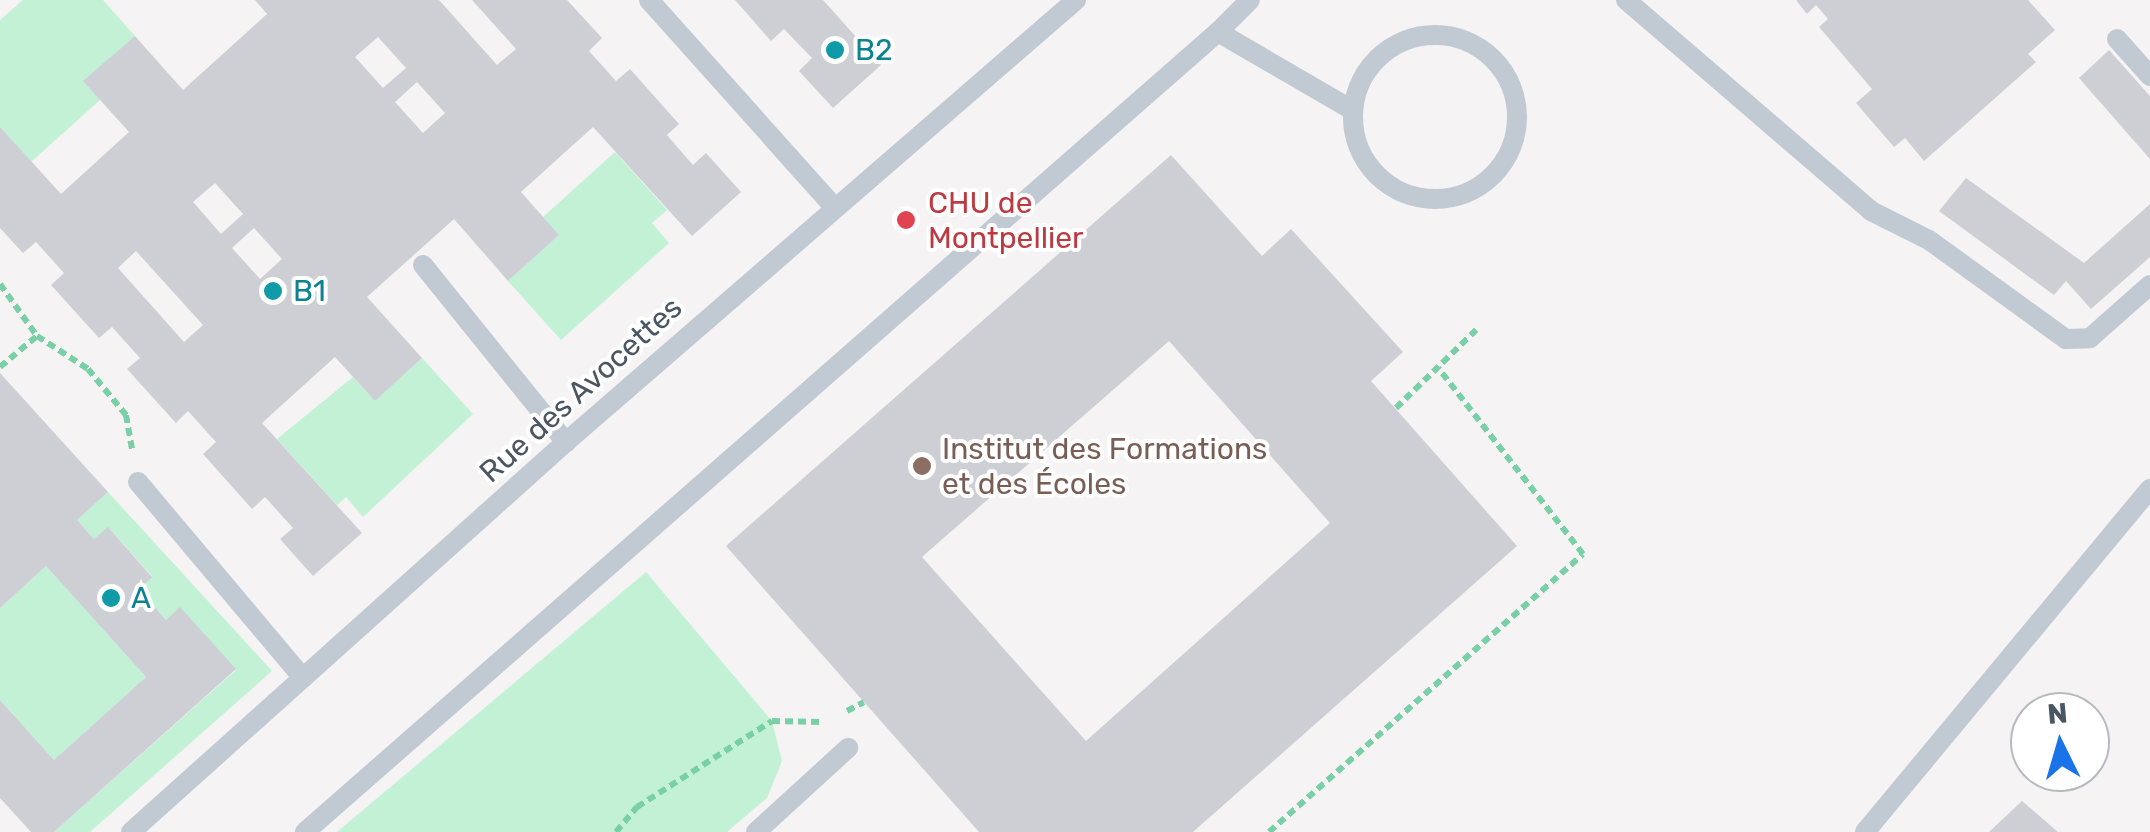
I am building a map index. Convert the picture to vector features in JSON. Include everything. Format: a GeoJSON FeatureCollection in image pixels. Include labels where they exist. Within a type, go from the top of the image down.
{"type":"FeatureCollection","features":[{"type":"Feature","properties":{"kind":"lane"},"geometry":{"type":"LineString","coordinates":[[648,0],[834,206]]}},
{"type":"Feature","properties":{"kind":"lane","name":"Rue des Avocettes"},"geometry":{"type":"LineString","coordinates":[[132,832],[566,442],[1076,0]]}},
{"type":"Feature","properties":{"kind":"lane"},"geometry":{"type":"LineString","coordinates":[[305,832],[1250,0]]}},
{"type":"Feature","properties":{"kind":"lane"},"geometry":{"type":"LineString","coordinates":[[1626,0],[1871,211],[1930,240],[2066,339],[2090,338],[2150,285]]}},
{"type":"Feature","properties":{"kind":"lane"},"geometry":{"type":"LineString","coordinates":[[1218,32],[1352,110]]}},
{"type":"Feature","properties":{"kind":"lane"},"geometry":{"type":"LineString","coordinates":[[1444,35],[1469,42],[1491,56],[1507,76],[1516,100],[1518,126],[1510,154],[1492,177],[1469,192],[1442,200],[1413,196],[1387,184],[1367,164],[1355,138],[1352,110],[1359,85],[1373,63],[1393,46],[1418,37],[1444,35]]}},
{"type":"Feature","properties":{"kind":"lane"},"geometry":{"type":"LineString","coordinates":[[2117,39],[2150,76]]}},
{"type":"Feature","properties":{"kind":"lane"},"geometry":{"type":"LineString","coordinates":[[423,266],[566,442]]}},
{"type":"Feature","properties":{"kind":"lane"},"geometry":{"type":"LineString","coordinates":[[138,482],[303,678]]}},
{"type":"Feature","properties":{"kind":"lane"},"geometry":{"type":"LineString","coordinates":[[1864,832],[2150,489]]}},
{"type":"Feature","properties":{"kind":"lane"},"geometry":{"type":"LineString","coordinates":[[756,832],[848,748]]}},
{"type":"Feature","properties":{"kind":"path"},"geometry":{"type":"LineString","coordinates":[[0,284],[36,336],[88,369],[126,415],[138,482]]}},
{"type":"Feature","properties":{"kind":"path"},"geometry":{"type":"LineString","coordinates":[[1396,408],[1476,330]]}},
{"type":"Feature","properties":{"kind":"path"},"geometry":{"type":"LineString","coordinates":[[0,367],[36,336]]}},
{"type":"Feature","properties":{"kind":"path"},"geometry":{"type":"LineString","coordinates":[[1270,832],[1583,554],[1438,368]]}},
{"type":"Feature","properties":{"kind":"path"},"geometry":{"type":"LineString","coordinates":[[846,712],[864,702]]}},
{"type":"Feature","properties":{"kind":"path"},"geometry":{"type":"LineString","coordinates":[[616,832],[638,808],[772,721],[829,722]]}},
{"type":"Feature","properties":{"kind":"green space"},"geometry":{"type":"Polygon","coordinates":[[[23,0],[103,0],[135,36],[100,100],[31,162],[0,127],[0,20],[23,0]]]}},
{"type":"Feature","properties":{"kind":"green space"},"geometry":{"type":"Polygon","coordinates":[[[615,152],[667,210],[652,223],[669,243],[561,340],[508,281],[559,235],[543,217],[615,152]]]}},
{"type":"Feature","properties":{"kind":"green space"},"geometry":{"type":"Polygon","coordinates":[[[422,358],[473,414],[363,517],[346,497],[337,505],[277,439],[353,377],[375,401],[422,358]]]}},
{"type":"Feature","properties":{"kind":"green space"},"geometry":{"type":"Polygon","coordinates":[[[108,492],[272,671],[90,832],[54,832],[236,670],[180,608],[166,620],[139,589],[152,576],[109,528],[94,539],[77,520],[108,492]]]}},
{"type":"Feature","properties":{"kind":"green space"},"geometry":{"type":"Polygon","coordinates":[[[46,566],[146,677],[54,760],[0,700],[0,608],[46,566]]]}},
{"type":"Feature","properties":{"kind":"green space"},"geometry":{"type":"Polygon","coordinates":[[[646,572],[772,721],[782,761],[767,798],[727,832],[337,832],[646,572]]]}},
{"type":"Feature","properties":{"kind":"building","name":"B1"},"geometry":{"type":"Polygon","coordinates":[[[255,0],[439,0],[497,65],[516,49],[472,0],[567,0],[602,38],[589,51],[616,81],[630,69],[679,124],[667,135],[693,165],[706,153],[741,192],[692,236],[593,127],[521,192],[559,235],[508,281],[454,219],[367,297],[422,358],[375,401],[335,357],[262,423],[362,533],[313,576],[280,539],[293,528],[265,497],[252,509],[203,454],[216,442],[188,411],[176,423],[127,369],[140,358],[112,327],[99,338],[51,285],[64,273],[36,242],[23,253],[0,228],[0,127],[61,194],[129,132],[83,81],[135,36],[183,90],[267,14],[255,0]],[[378,37],[355,57],[383,88],[406,68],[378,37]],[[417,82],[395,102],[423,133],[445,113],[417,82]],[[215,183],[193,202],[221,234],[243,214],[215,183]],[[254,228],[232,248],[260,279],[282,259],[254,228]],[[136,251],[118,268],[184,342],[203,325],[136,251]]]}},
{"type":"Feature","properties":{"kind":"building","name":"B2"},"geometry":{"type":"Polygon","coordinates":[[[735,0],[823,0],[881,65],[833,108],[799,71],[812,58],[784,29],[771,41],[735,0]]]}},
{"type":"Feature","properties":{"kind":"building"},"geometry":{"type":"Polygon","coordinates":[[[1796,0],[2028,0],[2055,30],[2028,54],[2036,62],[1924,161],[1905,138],[1894,147],[1856,103],[1872,89],[1819,27],[1828,19],[1816,5],[1807,14],[1796,0]]]}},
{"type":"Feature","properties":{"kind":"building"},"geometry":{"type":"Polygon","coordinates":[[[2109,50],[2150,96],[2150,159],[2079,78],[2109,50]]]}},
{"type":"Feature","properties":{"kind":"building","name":"Institut des Formations et des Écoles"},"geometry":{"type":"Polygon","coordinates":[[[1171,155],[1262,256],[1291,229],[1403,352],[1371,381],[1517,546],[1193,832],[979,832],[726,546],[1171,155]],[[1169,341],[922,557],[1086,741],[1330,523],[1169,341]]]}},
{"type":"Feature","properties":{"kind":"building"},"geometry":{"type":"Polygon","coordinates":[[[1966,178],[2084,263],[2150,204],[2150,257],[2091,309],[2066,281],[2054,295],[1939,211],[1966,178]]]}},
{"type":"Feature","properties":{"kind":"building","name":"A"},"geometry":{"type":"Polygon","coordinates":[[[0,373],[108,492],[77,520],[94,539],[108,527],[152,577],[139,589],[166,620],[180,607],[236,669],[54,832],[31,832],[0,798],[0,700],[54,760],[146,677],[46,566],[0,608],[0,373]]]}},
{"type":"Feature","properties":{"kind":"building"},"geometry":{"type":"Polygon","coordinates":[[[2022,801],[2058,832],[1989,832],[2022,801]]]}},
{"type":"Feature","properties":{"kind":"place","name":"B2"},"geometry":{"type":"Point","coordinates":[835,50]}},
{"type":"Feature","properties":{"kind":"place","name":"CHU de Montpellier"},"geometry":{"type":"Point","coordinates":[906,220]}},
{"type":"Feature","properties":{"kind":"place","name":"B1"},"geometry":{"type":"Point","coordinates":[273,291]}},
{"type":"Feature","properties":{"kind":"place","name":"Institut des Formations et des Écoles"},"geometry":{"type":"Point","coordinates":[922,466]}},
{"type":"Feature","properties":{"kind":"place","name":"A"},"geometry":{"type":"Point","coordinates":[111,598]}}]}
